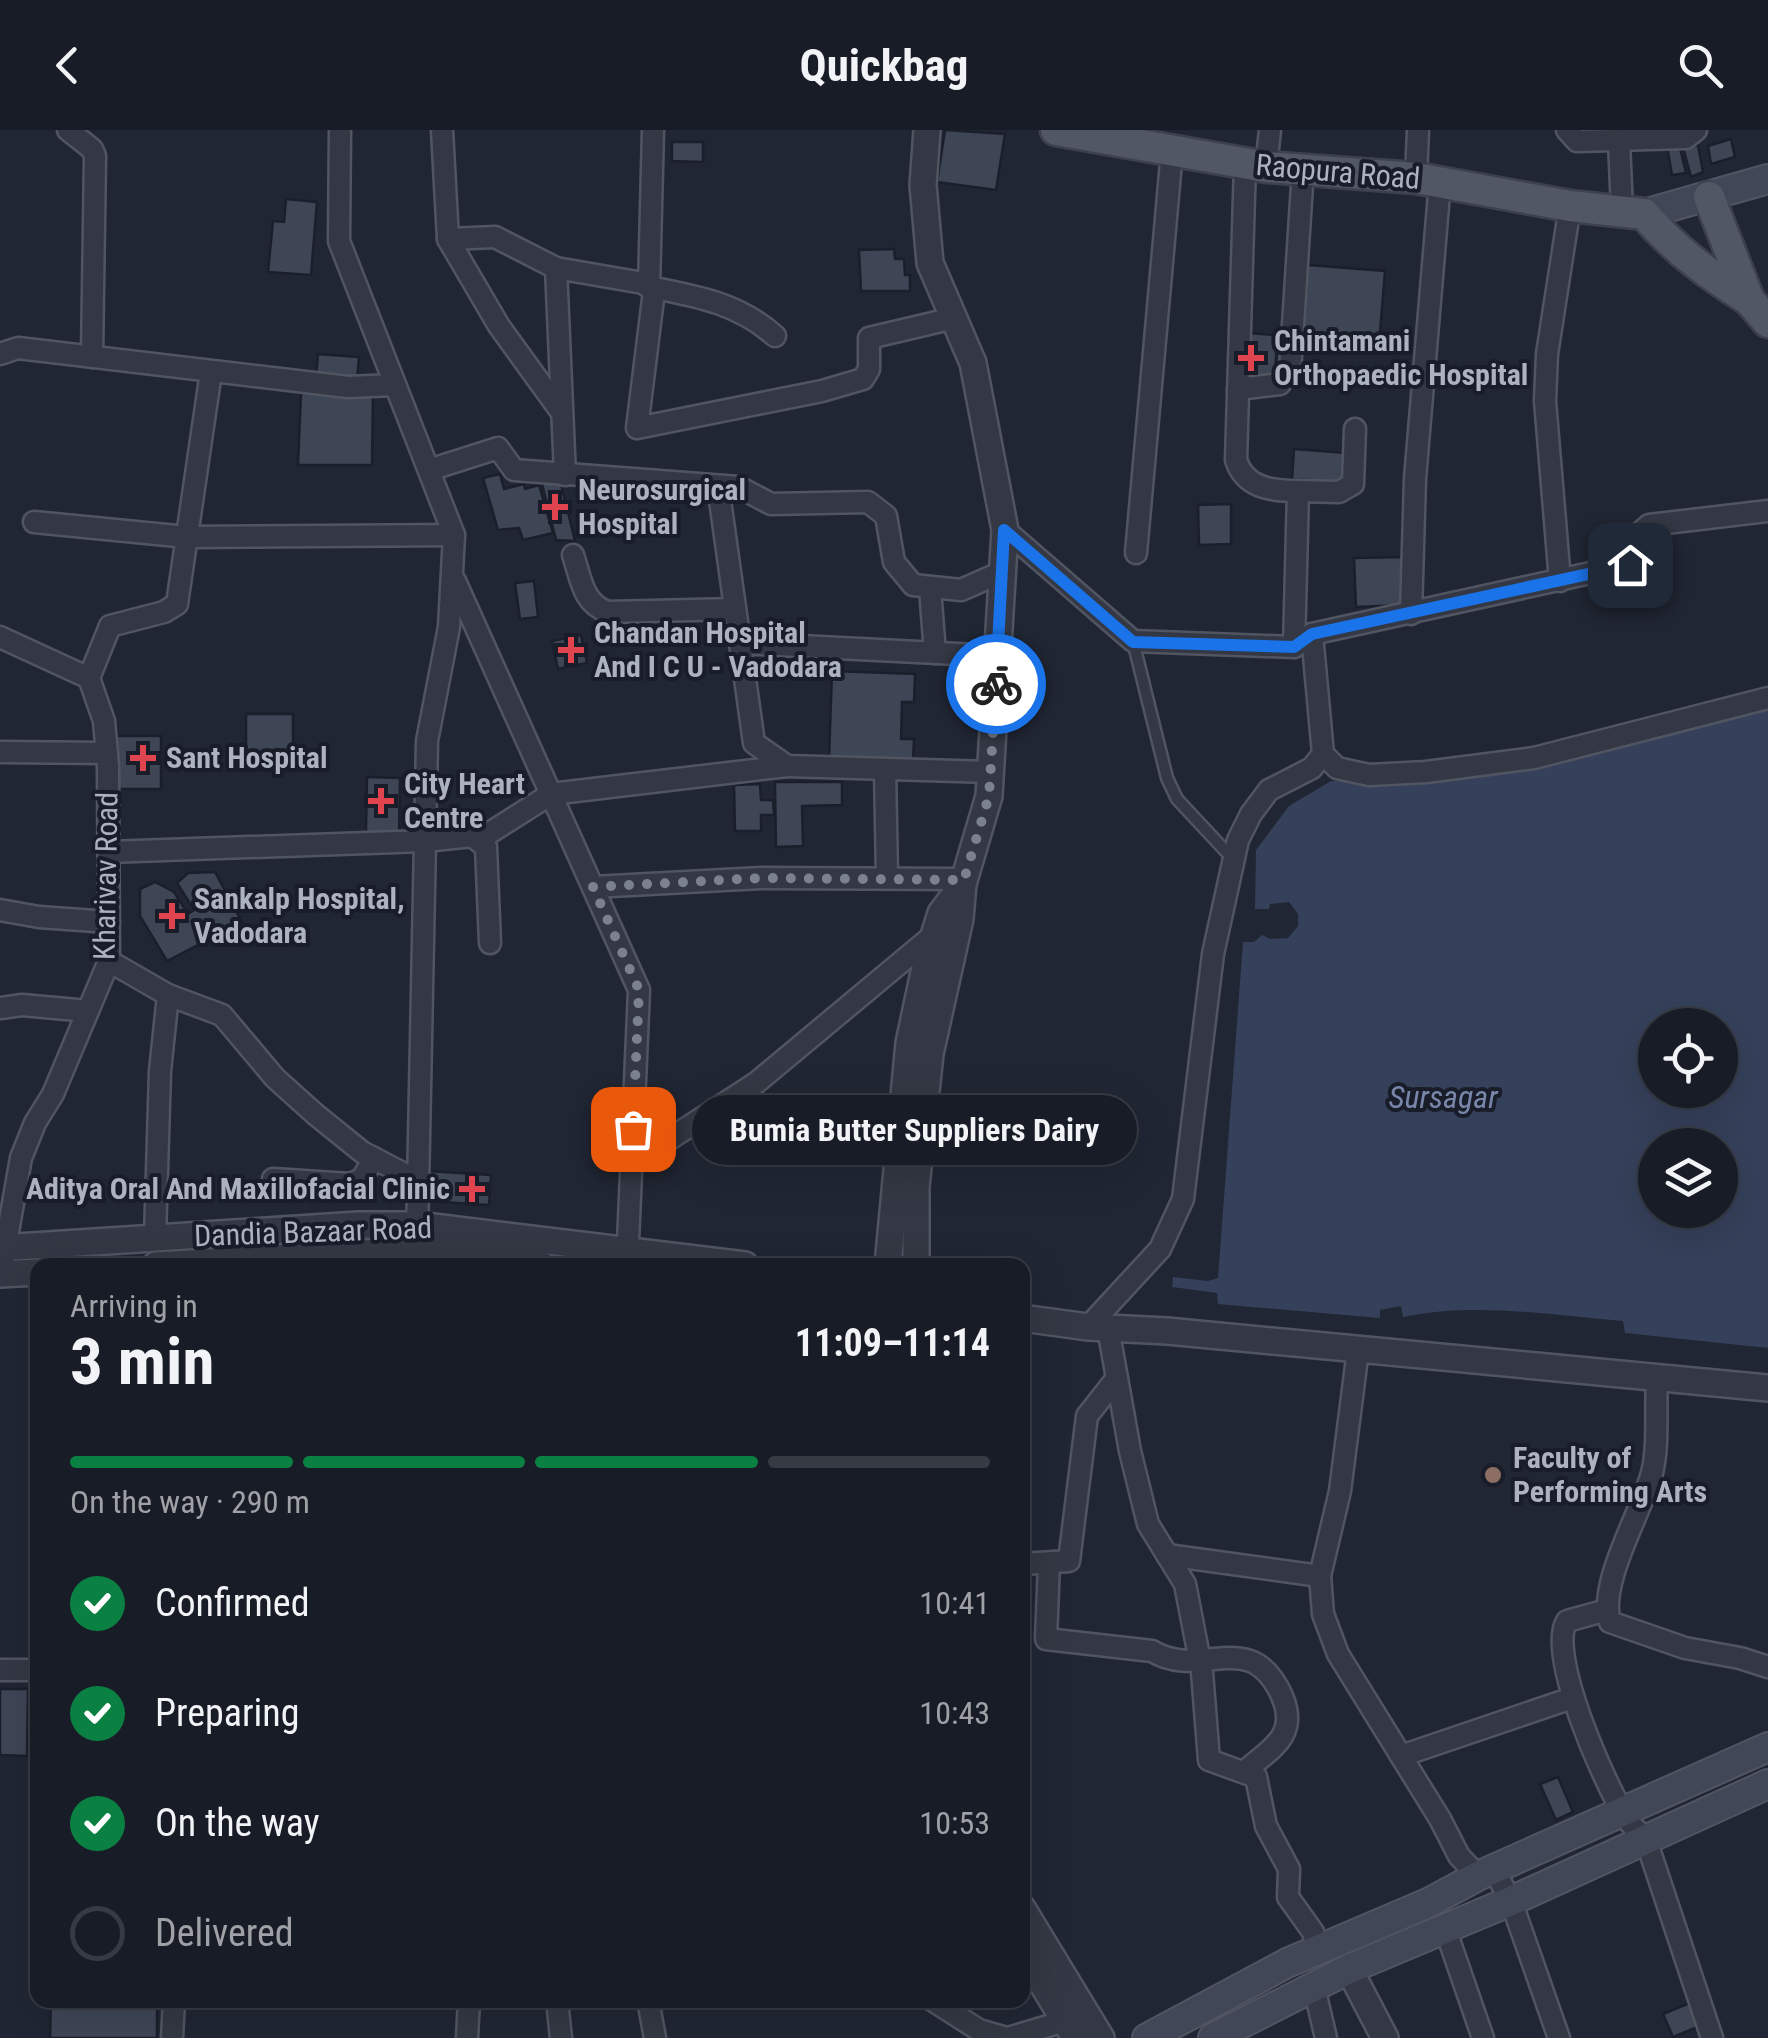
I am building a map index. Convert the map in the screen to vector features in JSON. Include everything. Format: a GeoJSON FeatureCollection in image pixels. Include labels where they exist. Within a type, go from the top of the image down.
{"type":"FeatureCollection","features":[{"type":"Feature","properties":{"kind":"main road","name":"Raopura Road"},"geometry":{"type":"LineString","coordinates":[[1056,130],[1185,145],[1256,165],[1428,180],[1570,206],[1633,213]]}},
{"type":"Feature","properties":{"kind":"main road"},"geometry":{"type":"LineString","coordinates":[[1633,213],[1709,197],[1768,179]]}},
{"type":"Feature","properties":{"kind":"main road"},"geometry":{"type":"LineString","coordinates":[[1709,197],[1759,311]]}},
{"type":"Feature","properties":{"kind":"main road"},"geometry":{"type":"LineString","coordinates":[[1633,213],[1759,311]]}},
{"type":"Feature","properties":{"kind":"main road"},"geometry":{"type":"LineString","coordinates":[[1147,2038],[1352,1934],[1428,1904],[1486,1873],[1768,1747]]}},
{"type":"Feature","properties":{"kind":"main road"},"geometry":{"type":"LineString","coordinates":[[1213,2038],[1356,1966],[1768,1784]]}},
{"type":"Feature","properties":{"kind":"main road"},"geometry":{"type":"LineString","coordinates":[[1352,1934],[1356,1966]]}},
{"type":"Feature","properties":{"kind":"main road"},"geometry":{"type":"LineString","coordinates":[[1308,1955],[1314,1987]]}},
{"type":"Feature","properties":{"kind":"street"},"geometry":{"type":"LineString","coordinates":[[68,130],[95,156],[92,358]]}},
{"type":"Feature","properties":{"kind":"street"},"geometry":{"type":"LineString","coordinates":[[340,130],[339,241],[454,535],[449,627],[427,741],[417,1237]]}},
{"type":"Feature","properties":{"kind":"street"},"geometry":{"type":"LineString","coordinates":[[442,130],[448,239],[499,326],[562,413]]}},
{"type":"Feature","properties":{"kind":"street"},"geometry":{"type":"LineString","coordinates":[[649,287],[654,130]]}},
{"type":"Feature","properties":{"kind":"street"},"geometry":{"type":"LineString","coordinates":[[916,1258],[916,1186],[945,935],[941,912],[963,882],[989,796],[1004,530],[973,363],[930,263],[922,185],[927,130]]}},
{"type":"Feature","properties":{"kind":"street"},"geometry":{"type":"LineString","coordinates":[[1270,130],[1256,165],[1236,460],[1240,472],[1254,485],[1339,492],[1353,484],[1355,429]]}},
{"type":"Feature","properties":{"kind":"street"},"geometry":{"type":"LineString","coordinates":[[1411,614],[1428,180],[1418,130]]}},
{"type":"Feature","properties":{"kind":"street"},"geometry":{"type":"LineString","coordinates":[[1567,130],[1577,141],[1686,138],[1696,130]]}},
{"type":"Feature","properties":{"kind":"street"},"geometry":{"type":"LineString","coordinates":[[1619,140],[1633,213]]}},
{"type":"Feature","properties":{"kind":"street"},"geometry":{"type":"LineString","coordinates":[[1136,554],[1185,145]]}},
{"type":"Feature","properties":{"kind":"street"},"geometry":{"type":"LineString","coordinates":[[1238,389],[1280,384],[1290,372],[1302,170]]}},
{"type":"Feature","properties":{"kind":"street"},"geometry":{"type":"LineString","coordinates":[[1560,581],[1545,400],[1547,354],[1570,206]]}},
{"type":"Feature","properties":{"kind":"street"},"geometry":{"type":"LineString","coordinates":[[448,239],[495,238],[556,268],[643,283],[654,291],[637,428],[822,391],[863,379],[869,369],[869,338],[954,318]]}},
{"type":"Feature","properties":{"kind":"street"},"geometry":{"type":"LineString","coordinates":[[556,268],[565,475]]}},
{"type":"Feature","properties":{"kind":"street"},"geometry":{"type":"LineString","coordinates":[[649,287],[730,306],[755,318],[776,336]]}},
{"type":"Feature","properties":{"kind":"street"},"geometry":{"type":"LineString","coordinates":[[0,354],[18,348],[348,387],[395,385]]}},
{"type":"Feature","properties":{"kind":"street"},"geometry":{"type":"LineString","coordinates":[[0,638],[89,678],[110,626],[164,612],[177,604],[211,372]]}},
{"type":"Feature","properties":{"kind":"street"},"geometry":{"type":"LineString","coordinates":[[429,470],[498,448],[514,470],[739,487],[771,504],[868,502],[886,516],[894,562],[913,585],[961,590],[1002,572]]}},
{"type":"Feature","properties":{"kind":"street"},"geometry":{"type":"LineString","coordinates":[[718,486],[754,743],[786,766]]}},
{"type":"Feature","properties":{"kind":"street"},"geometry":{"type":"LineString","coordinates":[[1294,647],[1298,491]]}},
{"type":"Feature","properties":{"kind":"street"},"geometry":{"type":"LineString","coordinates":[[1004,530],[1133,642],[1294,647],[1312,634],[1636,564],[1641,532],[1649,525],[1768,511]]}},
{"type":"Feature","properties":{"kind":"street"},"geometry":{"type":"LineString","coordinates":[[34,522],[187,537],[454,535]]}},
{"type":"Feature","properties":{"kind":"street"},"geometry":{"type":"LineString","coordinates":[[573,555],[589,602],[608,612],[735,609]]}},
{"type":"Feature","properties":{"kind":"street"},"geometry":{"type":"LineString","coordinates":[[452,574],[639,990],[627,1257]]}},
{"type":"Feature","properties":{"kind":"street"},"geometry":{"type":"LineString","coordinates":[[930,589],[934,653]]}},
{"type":"Feature","properties":{"kind":"street"},"geometry":{"type":"LineString","coordinates":[[1312,634],[1323,754],[1337,768],[1369,775],[1534,758],[1768,698]]}},
{"type":"Feature","properties":{"kind":"street"},"geometry":{"type":"LineString","coordinates":[[740,643],[997,656]]}},
{"type":"Feature","properties":{"kind":"street","name":"Kharivav Road"},"geometry":{"type":"LineString","coordinates":[[1,1274],[2,1247],[21,1158],[35,1123],[53,1094],[109,961],[107,752],[104,721],[89,678]]}},
{"type":"Feature","properties":{"kind":"street"},"geometry":{"type":"LineString","coordinates":[[0,752],[107,752]]}},
{"type":"Feature","properties":{"kind":"street"},"geometry":{"type":"LineString","coordinates":[[1098,1328],[1160,1248],[1183,1199],[1212,954],[1233,859],[1247,822],[1269,790],[1312,768],[1323,754]]}},
{"type":"Feature","properties":{"kind":"street"},"geometry":{"type":"LineString","coordinates":[[480,839],[552,794],[786,766],[991,772]]}},
{"type":"Feature","properties":{"kind":"street"},"geometry":{"type":"LineString","coordinates":[[885,769],[887,878]]}},
{"type":"Feature","properties":{"kind":"street"},"geometry":{"type":"LineString","coordinates":[[108,852],[472,836],[486,847],[490,943]]}},
{"type":"Feature","properties":{"kind":"street"},"geometry":{"type":"LineString","coordinates":[[593,887],[762,878],[963,882]]}},
{"type":"Feature","properties":{"kind":"street"},"geometry":{"type":"LineString","coordinates":[[0,910],[109,922]]}},
{"type":"Feature","properties":{"kind":"street"},"geometry":{"type":"LineString","coordinates":[[631,1164],[756,1083],[945,935]]}},
{"type":"Feature","properties":{"kind":"street"},"geometry":{"type":"LineString","coordinates":[[889,1258],[909,1043],[945,935]]}},
{"type":"Feature","properties":{"kind":"street"},"geometry":{"type":"LineString","coordinates":[[109,961],[168,995],[222,1015],[275,1078],[327,1124],[374,1158],[418,1181]]}},
{"type":"Feature","properties":{"kind":"street"},"geometry":{"type":"LineString","coordinates":[[155,1238],[160,1071],[168,995]]}},
{"type":"Feature","properties":{"kind":"street"},"geometry":{"type":"LineString","coordinates":[[0,1008],[22,1005],[88,1010]]}},
{"type":"Feature","properties":{"kind":"street"},"geometry":{"type":"LineString","coordinates":[[273,1179],[350,1184],[362,1180],[374,1158]]}},
{"type":"Feature","properties":{"kind":"street","name":"Dandia Bazaar Road"},"geometry":{"type":"LineString","coordinates":[[2,1247],[155,1238],[417,1237],[627,1257]]}},
{"type":"Feature","properties":{"kind":"street","name":"Dandia Bazaar Road"},"geometry":{"type":"LineString","coordinates":[[337,1258],[417,1237],[434,1249],[495,1258]]}},
{"type":"Feature","properties":{"kind":"street"},"geometry":{"type":"LineString","coordinates":[[1,1274],[30,1272]]}},
{"type":"Feature","properties":{"kind":"street"},"geometry":{"type":"LineString","coordinates":[[1030,1319],[1768,1388]]}},
{"type":"Feature","properties":{"kind":"street"},"geometry":{"type":"LineString","coordinates":[[1098,1328],[1117,1378],[1148,1524],[1184,1584],[1200,1660],[1209,1760],[1256,1776],[1266,1826],[1289,1869],[1288,1897],[1313,1932],[1308,1955]]}},
{"type":"Feature","properties":{"kind":"street"},"geometry":{"type":"LineString","coordinates":[[1358,1350],[1340,1491],[1320,1576],[1323,1614],[1338,1654],[1459,1856],[1486,1873],[1511,1900],[1558,2038]]}},
{"type":"Feature","properties":{"kind":"street"},"geometry":{"type":"LineString","coordinates":[[1030,1564],[1069,1561],[1087,1416],[1117,1378]]}},
{"type":"Feature","properties":{"kind":"street"},"geometry":{"type":"LineString","coordinates":[[1657,1380],[1653,1469],[1613,1578],[1606,1610],[1610,1622],[1685,1648],[1768,1667]]}},
{"type":"Feature","properties":{"kind":"street"},"geometry":{"type":"LineString","coordinates":[[1168,1556],[1320,1576]]}},
{"type":"Feature","properties":{"kind":"street"},"geometry":{"type":"LineString","coordinates":[[1049,1563],[1046,1639],[1152,1651],[1165,1660],[1241,1658],[1261,1664],[1280,1692],[1288,1715],[1284,1736],[1244,1772]]}},
{"type":"Feature","properties":{"kind":"street"},"geometry":{"type":"LineString","coordinates":[[1606,1610],[1566,1621],[1562,1629],[1563,1658],[1572,1698],[1622,1811],[1646,1840],[1712,2038]]}},
{"type":"Feature","properties":{"kind":"street"},"geometry":{"type":"LineString","coordinates":[[0,1670],[30,1670]]}},
{"type":"Feature","properties":{"kind":"street"},"geometry":{"type":"LineString","coordinates":[[1402,1756],[1572,1698]]}},
{"type":"Feature","properties":{"kind":"street"},"geometry":{"type":"LineString","coordinates":[[1030,1926],[1075,2025]]}},
{"type":"Feature","properties":{"kind":"street"},"geometry":{"type":"LineString","coordinates":[[1444,1928],[1483,2038]]}},
{"type":"Feature","properties":{"kind":"street"},"geometry":{"type":"LineString","coordinates":[[1030,1961],[1075,2025],[1101,2038]]}},
{"type":"Feature","properties":{"kind":"street"},"geometry":{"type":"LineString","coordinates":[[1356,1966],[1385,2038]]}},
{"type":"Feature","properties":{"kind":"street"},"geometry":{"type":"LineString","coordinates":[[1314,1987],[1326,2038]]}},
{"type":"Feature","properties":{"kind":"street"},"geometry":{"type":"LineString","coordinates":[[172,2038],[174,2008]]}},
{"type":"Feature","properties":{"kind":"street"},"geometry":{"type":"LineString","coordinates":[[467,2038],[469,2008]]}},
{"type":"Feature","properties":{"kind":"street"},"geometry":{"type":"LineString","coordinates":[[558,2008],[561,2038]]}},
{"type":"Feature","properties":{"kind":"street"},"geometry":{"type":"LineString","coordinates":[[649,2008],[655,2038]]}},
{"type":"Feature","properties":{"kind":"street"},"geometry":{"type":"LineString","coordinates":[[944,2008],[978,2030],[1008,2038],[1075,2025]]}},
{"type":"Feature","properties":{"kind":"lane"},"geometry":{"type":"LineString","coordinates":[[1133,642],[1167,778],[1177,798],[1233,859]]}},
{"type":"Feature","properties":{"kind":"water","name":"Sursagar"},"geometry":{"type":"Polygon","coordinates":[[[1768,701],[1768,1348],[1625,1333],[1623,1321],[1540,1313],[1458,1310],[1403,1317],[1401,1306],[1380,1310],[1380,1318],[1218,1304],[1217,1293],[1172,1287],[1173,1277],[1208,1281],[1218,1278],[1243,942],[1254,942],[1262,935],[1270,939],[1288,938],[1298,926],[1298,914],[1289,902],[1255,909],[1256,850],[1289,806],[1331,781],[1403,777],[1768,701]]]}},
{"type":"Feature","properties":{"kind":"building"},"geometry":{"type":"Polygon","coordinates":[[[945,130],[1005,134],[996,190],[937,182],[945,130]]]}},
{"type":"Feature","properties":{"kind":"building"},"geometry":{"type":"Polygon","coordinates":[[[1731,139],[1735,157],[1711,164],[1708,146],[1731,139]]]}},
{"type":"Feature","properties":{"kind":"building"},"geometry":{"type":"Polygon","coordinates":[[[672,142],[703,142],[703,162],[672,161],[672,142]]]}},
{"type":"Feature","properties":{"kind":"building"},"geometry":{"type":"Polygon","coordinates":[[[1679,144],[1686,173],[1672,175],[1667,146],[1679,144]]]}},
{"type":"Feature","properties":{"kind":"building"},"geometry":{"type":"Polygon","coordinates":[[[1698,145],[1703,172],[1691,177],[1683,147],[1698,145]]]}},
{"type":"Feature","properties":{"kind":"building"},"geometry":{"type":"Polygon","coordinates":[[[286,199],[317,202],[311,275],[268,272],[273,221],[284,222],[286,199]]]}},
{"type":"Feature","properties":{"kind":"building"},"geometry":{"type":"Polygon","coordinates":[[[894,249],[895,259],[904,259],[910,291],[861,291],[859,250],[894,249]]]}},
{"type":"Feature","properties":{"kind":"building"},"geometry":{"type":"Polygon","coordinates":[[[1308,265],[1385,271],[1379,345],[1302,338],[1308,265]]]}},
{"type":"Feature","properties":{"kind":"building"},"geometry":{"type":"Polygon","coordinates":[[[1247,333],[1277,335],[1275,379],[1245,378],[1247,333]]]}},
{"type":"Feature","properties":{"kind":"building"},"geometry":{"type":"Polygon","coordinates":[[[318,354],[359,357],[357,381],[316,377],[318,354]]]}},
{"type":"Feature","properties":{"kind":"building"},"geometry":{"type":"Polygon","coordinates":[[[373,392],[372,465],[298,465],[301,393],[373,392]]]}},
{"type":"Feature","properties":{"kind":"building"},"geometry":{"type":"Polygon","coordinates":[[[1294,449],[1346,453],[1344,482],[1292,479],[1294,449]]]}},
{"type":"Feature","properties":{"kind":"building"},"geometry":{"type":"Polygon","coordinates":[[[500,474],[504,489],[539,485],[553,533],[523,540],[519,528],[498,530],[483,478],[500,474]]]}},
{"type":"Feature","properties":{"kind":"building"},"geometry":{"type":"Polygon","coordinates":[[[541,480],[560,480],[575,541],[556,540],[541,480]]]}},
{"type":"Feature","properties":{"kind":"building"},"geometry":{"type":"Polygon","coordinates":[[[1231,504],[1231,544],[1199,545],[1198,505],[1231,504]]]}},
{"type":"Feature","properties":{"kind":"building"},"geometry":{"type":"Polygon","coordinates":[[[1403,557],[1405,605],[1356,607],[1354,558],[1403,557]]]}},
{"type":"Feature","properties":{"kind":"building"},"geometry":{"type":"Polygon","coordinates":[[[534,581],[538,617],[520,619],[515,583],[534,581]]]}},
{"type":"Feature","properties":{"kind":"building"},"geometry":{"type":"Polygon","coordinates":[[[581,635],[587,663],[558,669],[552,641],[581,635]]]}},
{"type":"Feature","properties":{"kind":"building"},"geometry":{"type":"Polygon","coordinates":[[[832,671],[915,674],[914,702],[902,702],[901,739],[914,739],[913,762],[829,760],[832,671]]]}},
{"type":"Feature","properties":{"kind":"building"},"geometry":{"type":"Polygon","coordinates":[[[246,714],[293,714],[293,770],[246,770],[246,714]]]}},
{"type":"Feature","properties":{"kind":"building"},"geometry":{"type":"Polygon","coordinates":[[[116,736],[161,736],[161,789],[116,789],[116,736]]]}},
{"type":"Feature","properties":{"kind":"building"},"geometry":{"type":"Polygon","coordinates":[[[367,777],[400,778],[399,833],[366,832],[367,777]]]}},
{"type":"Feature","properties":{"kind":"building"},"geometry":{"type":"Polygon","coordinates":[[[775,782],[842,782],[842,805],[802,806],[803,846],[776,847],[775,782]]]}},
{"type":"Feature","properties":{"kind":"building"},"geometry":{"type":"Polygon","coordinates":[[[760,784],[761,800],[773,800],[774,815],[761,815],[761,831],[735,831],[734,785],[760,784]]]}},
{"type":"Feature","properties":{"kind":"building"},"geometry":{"type":"Polygon","coordinates":[[[215,872],[242,922],[167,961],[140,916],[140,889],[155,882],[174,892],[188,914],[194,910],[177,883],[188,873],[215,872]]]}},
{"type":"Feature","properties":{"kind":"building"},"geometry":{"type":"Polygon","coordinates":[[[428,1171],[491,1175],[489,1205],[426,1201],[428,1171]]]}},
{"type":"Feature","properties":{"kind":"building"},"geometry":{"type":"Polygon","coordinates":[[[0,1689],[28,1689],[27,1756],[0,1755],[0,1689]]]}},
{"type":"Feature","properties":{"kind":"building"},"geometry":{"type":"Polygon","coordinates":[[[1558,1777],[1573,1812],[1556,1820],[1540,1784],[1558,1777]]]}},
{"type":"Feature","properties":{"kind":"building"},"geometry":{"type":"Polygon","coordinates":[[[1692,2002],[1702,2025],[1673,2037],[1663,2014],[1692,2002]]]}},
{"type":"Feature","properties":{"kind":"building"},"geometry":{"type":"Polygon","coordinates":[[[51,2008],[157,2008],[157,2038],[50,2038],[51,2008]]]}},
{"type":"Feature","properties":{"kind":"way so far"},"geometry":{"type":"LineString","coordinates":[[633,1129],[639,990],[593,887],[762,878],[964,880],[989,796],[996,684]]}},
{"type":"Feature","properties":{"kind":"place","name":"Chintamani Orthopaedic Hospital"},"geometry":{"type":"Point","coordinates":[1251,358]}},
{"type":"Feature","properties":{"kind":"place","name":"Neurosurgical Hospital"},"geometry":{"type":"Point","coordinates":[555,507]}},
{"type":"Feature","properties":{"kind":"place","name":"Chandan Hospital And I C U - Vadodara"},"geometry":{"type":"Point","coordinates":[571,650]}},
{"type":"Feature","properties":{"kind":"place","name":"Sant Hospital"},"geometry":{"type":"Point","coordinates":[143,758]}},
{"type":"Feature","properties":{"kind":"place","name":"City Heart Centre"},"geometry":{"type":"Point","coordinates":[381,801]}},
{"type":"Feature","properties":{"kind":"place","name":"Sankalp Hospital, Vadodara"},"geometry":{"type":"Point","coordinates":[172,916]}},
{"type":"Feature","properties":{"kind":"place","name":"Bumia Butter Suppliers Dairy"},"geometry":{"type":"Point","coordinates":[633,1129]}},
{"type":"Feature","properties":{"kind":"place","name":"Aditya Oral And Maxillofacial Clinic"},"geometry":{"type":"Point","coordinates":[472,1189]}},
{"type":"Feature","properties":{"kind":"place","name":"Faculty of Performing Arts"},"geometry":{"type":"Point","coordinates":[1493,1475]}},
{"type":"Feature","properties":{"kind":"route"},"geometry":{"type":"LineString","coordinates":[[996,684],[1004,530],[1133,642],[1294,647],[1312,634],[1630,565]]}}]}
